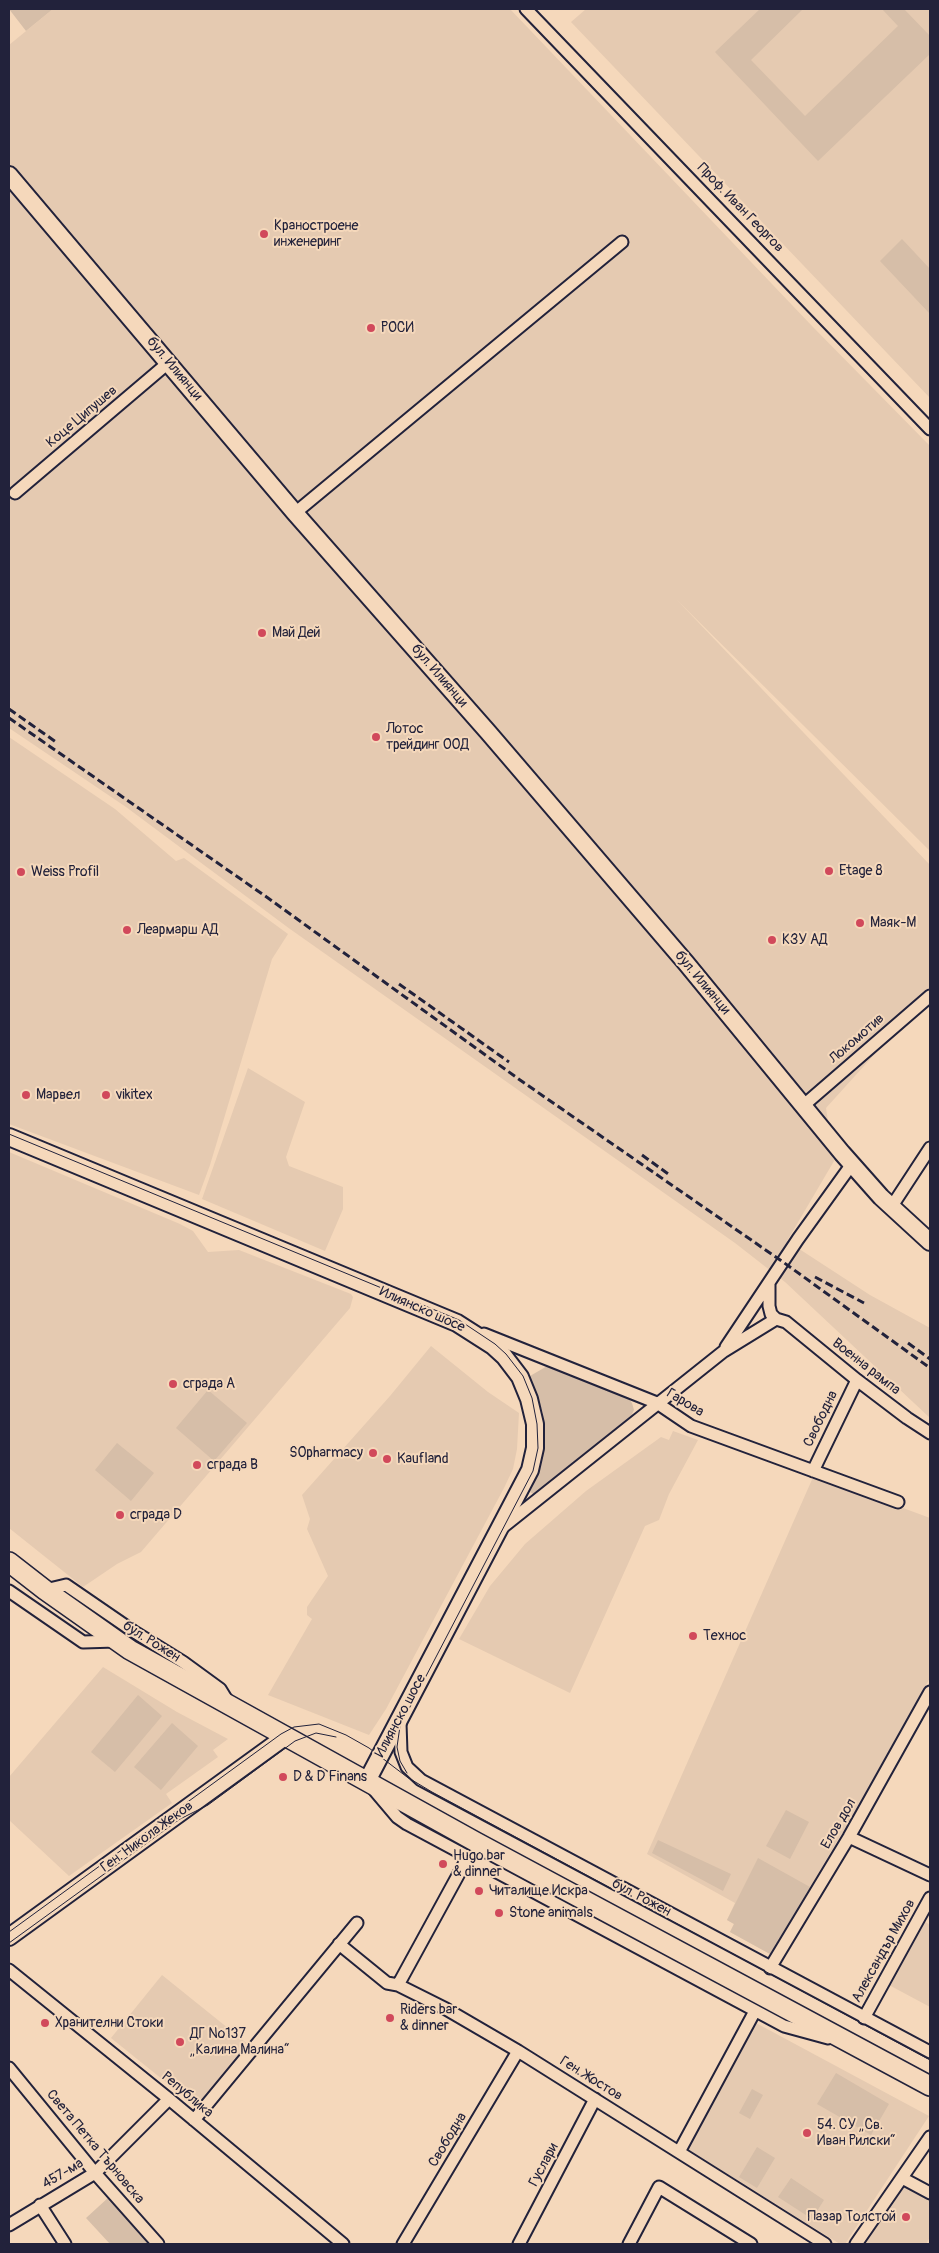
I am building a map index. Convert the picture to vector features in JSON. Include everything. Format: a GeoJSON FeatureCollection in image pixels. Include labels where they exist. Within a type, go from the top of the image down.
{"type":"FeatureCollection","features":[{"type":"Feature","properties":{"kind":"main road","name":"бул. Рожен"},"geometry":{"type":"LineString","coordinates":[[9,1562],[117,1641],[230,1706],[476,1842],[930,2086]]}},
{"type":"Feature","properties":{"kind":"street","name":"Проф. Иван Георгов"},"geometry":{"type":"LineString","coordinates":[[526,9],[930,429]]}},
{"type":"Feature","properties":{"kind":"street","name":"бул. Илиянци"},"geometry":{"type":"LineString","coordinates":[[9,175],[295,513],[488,732],[852,1164],[930,1242]]}},
{"type":"Feature","properties":{"kind":"street"},"geometry":{"type":"LineString","coordinates":[[295,513],[622,242]]}},
{"type":"Feature","properties":{"kind":"street","name":"Коце Ципушев"},"geometry":{"type":"LineString","coordinates":[[15,493],[168,363]]}},
{"type":"Feature","properties":{"kind":"street","name":"Локомотив"},"geometry":{"type":"LineString","coordinates":[[804,1105],[930,996]]}},
{"type":"Feature","properties":{"kind":"street","name":"Илиянско шосе"},"geometry":{"type":"LineString","coordinates":[[9,1137],[458,1323],[476,1334],[504,1356],[525,1387],[533,1412],[536,1436],[533,1460],[526,1479],[367,1781]]}},
{"type":"Feature","properties":{"kind":"street"},"geometry":{"type":"LineString","coordinates":[[892,1206],[930,1148]]}},
{"type":"Feature","properties":{"kind":"street"},"geometry":{"type":"LineString","coordinates":[[724,1351],[769,1282],[852,1164]]}},
{"type":"Feature","properties":{"kind":"street"},"geometry":{"type":"LineString","coordinates":[[499,1530],[724,1351],[781,1321],[771,1314],[769,1282]]}},
{"type":"Feature","properties":{"kind":"street","name":"Военна рампа"},"geometry":{"type":"LineString","coordinates":[[781,1321],[907,1418],[930,1433]]}},
{"type":"Feature","properties":{"kind":"street","name":"Гарова"},"geometry":{"type":"LineString","coordinates":[[458,1323],[658,1403],[691,1426],[898,1502]]}},
{"type":"Feature","properties":{"kind":"street","name":"Свободна"},"geometry":{"type":"LineString","coordinates":[[813,1471],[857,1380]]}},
{"type":"Feature","properties":{"kind":"street","name":"бул. Рожен"},"geometry":{"type":"LineString","coordinates":[[45,1590],[66,1585],[220,1689],[230,1706]]}},
{"type":"Feature","properties":{"kind":"street","name":"бул. Рожен"},"geometry":{"type":"LineString","coordinates":[[9,1591],[83,1642],[117,1641]]}},
{"type":"Feature","properties":{"kind":"street","name":"Елов дол"},"geometry":{"type":"LineString","coordinates":[[770,1968],[849,1837],[929,1697]]}},
{"type":"Feature","properties":{"kind":"street","name":"бул. Рожен"},"geometry":{"type":"LineString","coordinates":[[404,1710],[400,1726],[401,1752],[407,1767],[421,1780],[930,2052]]}},
{"type":"Feature","properties":{"kind":"street","name":"Ген. Никола Жеков"},"geometry":{"type":"LineString","coordinates":[[9,1938],[286,1736]]}},
{"type":"Feature","properties":{"kind":"street","name":"бул. Рожен"},"geometry":{"type":"LineString","coordinates":[[367,1781],[397,1817],[468,1857],[784,2026],[858,2047]]}},
{"type":"Feature","properties":{"kind":"street"},"geometry":{"type":"LineString","coordinates":[[849,1837],[930,1875]]}},
{"type":"Feature","properties":{"kind":"street"},"geometry":{"type":"LineString","coordinates":[[398,1985],[468,1857]]}},
{"type":"Feature","properties":{"kind":"street","name":"Александър Михов"},"geometry":{"type":"LineString","coordinates":[[864,2018],[930,1898]]}},
{"type":"Feature","properties":{"kind":"street"},"geometry":{"type":"LineString","coordinates":[[194,2120],[357,1923]]}},
{"type":"Feature","properties":{"kind":"street","name":"Ген. Жостов"},"geometry":{"type":"LineString","coordinates":[[339,1944],[388,1983],[398,1985],[518,2051],[825,2244]]}},
{"type":"Feature","properties":{"kind":"street","name":"Република"},"geometry":{"type":"LineString","coordinates":[[9,1970],[169,2099],[343,2244]]}},
{"type":"Feature","properties":{"kind":"street"},"geometry":{"type":"LineString","coordinates":[[679,2152],[755,2010]]}},
{"type":"Feature","properties":{"kind":"street","name":"Свободна"},"geometry":{"type":"LineString","coordinates":[[403,2244],[518,2051]]}},
{"type":"Feature","properties":{"kind":"street","name":"Света Петка Търновска"},"geometry":{"type":"LineString","coordinates":[[9,2068],[95,2173],[158,2244]]}},
{"type":"Feature","properties":{"kind":"street","name":"457-ма"},"geometry":{"type":"LineString","coordinates":[[9,2225],[95,2173],[169,2099]]}},
{"type":"Feature","properties":{"kind":"street","name":"Гуслари"},"geometry":{"type":"LineString","coordinates":[[520,2244],[595,2099]]}},
{"type":"Feature","properties":{"kind":"street"},"geometry":{"type":"LineString","coordinates":[[856,2244],[930,2137]]}},
{"type":"Feature","properties":{"kind":"street"},"geometry":{"type":"LineString","coordinates":[[902,2178],[930,2193]]}},
{"type":"Feature","properties":{"kind":"street"},"geometry":{"type":"LineString","coordinates":[[629,2244],[659,2187],[746,2243]]}},
{"type":"Feature","properties":{"kind":"street"},"geometry":{"type":"LineString","coordinates":[[40,2205],[65,2244]]}},
{"type":"Feature","properties":{"kind":"shaded area"},"geometry":{"type":"Polygon","coordinates":[[[9,9],[53,9],[26,31],[9,9]]]}},
{"type":"Feature","properties":{"kind":"shaded area"},"geometry":{"type":"Polygon","coordinates":[[[53,9],[510,9],[812,326],[930,446],[930,851],[677,600],[930,865],[930,993],[826,1108],[834,1161],[787,1241],[870,1295],[930,1328],[930,1418],[785,1282],[735,1243],[290,929],[126,807],[9,728],[9,45],[53,9]]]}},
{"type":"Feature","properties":{"kind":"shaded area"},"geometry":{"type":"Polygon","coordinates":[[[586,9],[930,9],[930,398],[571,22],[586,9]]]}},
{"type":"Feature","properties":{"kind":"shaded area"},"geometry":{"type":"Polygon","coordinates":[[[760,9],[803,9],[751,60],[805,116],[898,26],[882,9],[904,9],[930,36],[930,54],[818,161],[715,52],[760,9]]]}},
{"type":"Feature","properties":{"kind":"shaded area"},"geometry":{"type":"Polygon","coordinates":[[[902,239],[930,269],[930,314],[880,261],[902,239]]]}},
{"type":"Feature","properties":{"kind":"shaded area"},"geometry":{"type":"Polygon","coordinates":[[[9,737],[115,809],[176,861],[184,858],[288,934],[272,959],[210,1165],[199,1195],[9,1124],[9,737]]]}},
{"type":"Feature","properties":{"kind":"shaded area"},"geometry":{"type":"Polygon","coordinates":[[[248,1068],[305,1102],[286,1157],[289,1166],[343,1187],[343,1209],[325,1251],[202,1199],[248,1068]]]}},
{"type":"Feature","properties":{"kind":"shaded area"},"geometry":{"type":"Polygon","coordinates":[[[9,1152],[180,1224],[193,1231],[208,1252],[239,1250],[351,1294],[353,1297],[350,1308],[141,1552],[117,1564],[83,1587],[9,1528],[9,1152]]]}},
{"type":"Feature","properties":{"kind":"shaded area"},"geometry":{"type":"Polygon","coordinates":[[[431,1346],[488,1392],[519,1413],[517,1449],[513,1469],[504,1488],[386,1709],[369,1735],[268,1695],[312,1619],[307,1615],[307,1607],[328,1576],[307,1529],[310,1519],[302,1495],[390,1396],[431,1346]]]}},
{"type":"Feature","properties":{"kind":"shaded area"},"geometry":{"type":"Polygon","coordinates":[[[549,1365],[627,1396],[634,1410],[629,1420],[535,1495],[530,1492],[541,1464],[544,1431],[543,1413],[530,1376],[549,1365]]]}},
{"type":"Feature","properties":{"kind":"shaded area"},"geometry":{"type":"Polygon","coordinates":[[[208,1390],[247,1423],[214,1461],[176,1428],[208,1390]]]}},
{"type":"Feature","properties":{"kind":"shaded area"},"geometry":{"type":"Polygon","coordinates":[[[673,1431],[698,1440],[669,1494],[659,1520],[645,1526],[570,1693],[459,1639],[490,1586],[525,1544],[586,1491],[661,1437],[669,1440],[673,1431]]]}},
{"type":"Feature","properties":{"kind":"shaded area"},"geometry":{"type":"Polygon","coordinates":[[[117,1443],[154,1473],[131,1501],[95,1470],[117,1443]]]}},
{"type":"Feature","properties":{"kind":"shaded area"},"geometry":{"type":"Polygon","coordinates":[[[814,1475],[930,1518],[930,1678],[847,1825],[770,1954],[730,1932],[734,1924],[727,1920],[735,1903],[647,1854],[814,1475]]]}},
{"type":"Feature","properties":{"kind":"shaded area"},"geometry":{"type":"Polygon","coordinates":[[[103,1667],[177,1712],[228,1739],[213,1750],[218,1757],[166,1794],[172,1803],[69,1876],[9,1820],[9,1777],[103,1667]]]}},
{"type":"Feature","properties":{"kind":"shaded area"},"geometry":{"type":"Polygon","coordinates":[[[138,1695],[162,1716],[115,1772],[91,1752],[138,1695]]]}},
{"type":"Feature","properties":{"kind":"shaded area"},"geometry":{"type":"Polygon","coordinates":[[[172,1723],[198,1746],[161,1790],[134,1767],[172,1723]]]}},
{"type":"Feature","properties":{"kind":"shaded area"},"geometry":{"type":"Polygon","coordinates":[[[786,1810],[809,1822],[790,1859],[766,1846],[786,1810]]]}},
{"type":"Feature","properties":{"kind":"shaded area"},"geometry":{"type":"Polygon","coordinates":[[[658,1840],[731,1874],[723,1891],[652,1853],[658,1840]]]}},
{"type":"Feature","properties":{"kind":"shaded area"},"geometry":{"type":"Polygon","coordinates":[[[758,1858],[810,1887],[770,1954],[730,1932],[734,1924],[727,1920],[758,1858]]]}},
{"type":"Feature","properties":{"kind":"shaded area"},"geometry":{"type":"Polygon","coordinates":[[[924,1921],[930,1925],[930,2007],[889,1985],[924,1921]]]}},
{"type":"Feature","properties":{"kind":"shaded area","name":"ДГ №137 „Калина Малина“"},"geometry":{"type":"Polygon","coordinates":[[[162,1975],[249,2045],[198,2108],[111,2038],[162,1975]]]}},
{"type":"Feature","properties":{"kind":"shaded area","name":"54. СУ „Св. Иван Рилски“"},"geometry":{"type":"Polygon","coordinates":[[[756,2023],[929,2116],[845,2244],[840,2244],[687,2149],[756,2023]]]}},
{"type":"Feature","properties":{"kind":"shaded area"},"geometry":{"type":"Polygon","coordinates":[[[836,2073],[889,2104],[871,2135],[817,2104],[836,2073]]]}},
{"type":"Feature","properties":{"kind":"shaded area"},"geometry":{"type":"Polygon","coordinates":[[[752,2089],[763,2095],[750,2119],[739,2113],[752,2089]]]}},
{"type":"Feature","properties":{"kind":"shaded area"},"geometry":{"type":"Polygon","coordinates":[[[757,2147],[775,2158],[757,2188],[739,2177],[757,2147]]]}},
{"type":"Feature","properties":{"kind":"shaded area"},"geometry":{"type":"Polygon","coordinates":[[[791,2178],[824,2200],[812,2219],[778,2197],[791,2178]]]}},
{"type":"Feature","properties":{"kind":"shaded area","name":"Пазар Толстой"},"geometry":{"type":"Polygon","coordinates":[[[906,2183],[930,2197],[930,2237],[926,2244],[864,2244],[906,2183]]]}},
{"type":"Feature","properties":{"kind":"shaded area"},"geometry":{"type":"Polygon","coordinates":[[[109,2197],[152,2244],[110,2244],[86,2218],[109,2197]]]}},
{"type":"Feature","properties":{"kind":"tram line"},"geometry":{"type":"LineString","coordinates":[[9,1134],[459,1320],[495,1344],[506,1354],[523,1376],[532,1398],[537,1424],[538,1448],[533,1471],[400,1726],[397,1747],[400,1761],[407,1773]]}},
{"type":"Feature","properties":{"kind":"tram line"},"geometry":{"type":"LineString","coordinates":[[9,1932],[281,1734],[294,1727],[319,1724],[346,1735],[369,1748],[407,1777],[432,1792],[930,2060]]}},
{"type":"Feature","properties":{"kind":"tram line"},"geometry":{"type":"LineString","coordinates":[[9,1943],[180,1819],[208,1805],[295,1741],[316,1733],[336,1737]]}},
{"type":"Feature","properties":{"kind":"railway"},"geometry":{"type":"LineString","coordinates":[[9,709],[56,742]]}},
{"type":"Feature","properties":{"kind":"railway"},"geometry":{"type":"LineString","coordinates":[[9,718],[268,898],[520,1080],[783,1262],[930,1368]]}},
{"type":"Feature","properties":{"kind":"railway"},"geometry":{"type":"LineString","coordinates":[[399,984],[509,1062]]}},
{"type":"Feature","properties":{"kind":"railway"},"geometry":{"type":"LineString","coordinates":[[642,1155],[671,1176]]}},
{"type":"Feature","properties":{"kind":"railway"},"geometry":{"type":"LineString","coordinates":[[815,1277],[864,1303]]}},
{"type":"Feature","properties":{"kind":"railway"},"geometry":{"type":"LineString","coordinates":[[908,1343],[930,1359]]}},
{"type":"Feature","properties":{"kind":"place","name":"Краностроене инженеринг"},"geometry":{"type":"Point","coordinates":[264,234]}},
{"type":"Feature","properties":{"kind":"place","name":"РОСИ"},"geometry":{"type":"Point","coordinates":[371,328]}},
{"type":"Feature","properties":{"kind":"place","name":"Май Дей"},"geometry":{"type":"Point","coordinates":[262,633]}},
{"type":"Feature","properties":{"kind":"place","name":"Лотос трейдинг ООД"},"geometry":{"type":"Point","coordinates":[376,737]}},
{"type":"Feature","properties":{"kind":"place","name":"Etage 8"},"geometry":{"type":"Point","coordinates":[829,871]}},
{"type":"Feature","properties":{"kind":"place","name":"Weiss Profil"},"geometry":{"type":"Point","coordinates":[21,872]}},
{"type":"Feature","properties":{"kind":"place","name":"Маяк-М"},"geometry":{"type":"Point","coordinates":[860,923]}},
{"type":"Feature","properties":{"kind":"place","name":"Леармарш АД"},"geometry":{"type":"Point","coordinates":[127,930]}},
{"type":"Feature","properties":{"kind":"place","name":"КЗУ АД"},"geometry":{"type":"Point","coordinates":[772,940]}},
{"type":"Feature","properties":{"kind":"place","name":"Марвел"},"geometry":{"type":"Point","coordinates":[26,1095]}},
{"type":"Feature","properties":{"kind":"place","name":"vikitex"},"geometry":{"type":"Point","coordinates":[106,1095]}},
{"type":"Feature","properties":{"kind":"place","name":"сграда А"},"geometry":{"type":"Point","coordinates":[173,1384]}},
{"type":"Feature","properties":{"kind":"place","name":"SOpharmacy"},"geometry":{"type":"Point","coordinates":[373,1453]}},
{"type":"Feature","properties":{"kind":"place","name":"Kaufland"},"geometry":{"type":"Point","coordinates":[387,1459]}},
{"type":"Feature","properties":{"kind":"place","name":"сграда В"},"geometry":{"type":"Point","coordinates":[197,1465]}},
{"type":"Feature","properties":{"kind":"place","name":"сграда D"},"geometry":{"type":"Point","coordinates":[120,1515]}},
{"type":"Feature","properties":{"kind":"place","name":"Технос"},"geometry":{"type":"Point","coordinates":[693,1636]}},
{"type":"Feature","properties":{"kind":"place","name":"D & D Finans"},"geometry":{"type":"Point","coordinates":[283,1777]}},
{"type":"Feature","properties":{"kind":"place","name":"Hugo bar & dinner"},"geometry":{"type":"Point","coordinates":[443,1864]}},
{"type":"Feature","properties":{"kind":"place","name":"Читалище Искра"},"geometry":{"type":"Point","coordinates":[479,1891]}},
{"type":"Feature","properties":{"kind":"place","name":"Stone animals"},"geometry":{"type":"Point","coordinates":[499,1913]}},
{"type":"Feature","properties":{"kind":"place","name":"Riders bar & dinner"},"geometry":{"type":"Point","coordinates":[390,2018]}},
{"type":"Feature","properties":{"kind":"place","name":"Хранителни Стоки"},"geometry":{"type":"Point","coordinates":[45,2023]}},
{"type":"Feature","properties":{"kind":"place","name":"ДГ №137 „Калина Малина“"},"geometry":{"type":"Point","coordinates":[180,2042]}},
{"type":"Feature","properties":{"kind":"place","name":"54. СУ „Св. Иван Рилски“"},"geometry":{"type":"Point","coordinates":[807,2133]}},
{"type":"Feature","properties":{"kind":"place","name":"Пазар Толстой"},"geometry":{"type":"Point","coordinates":[906,2217]}}]}
